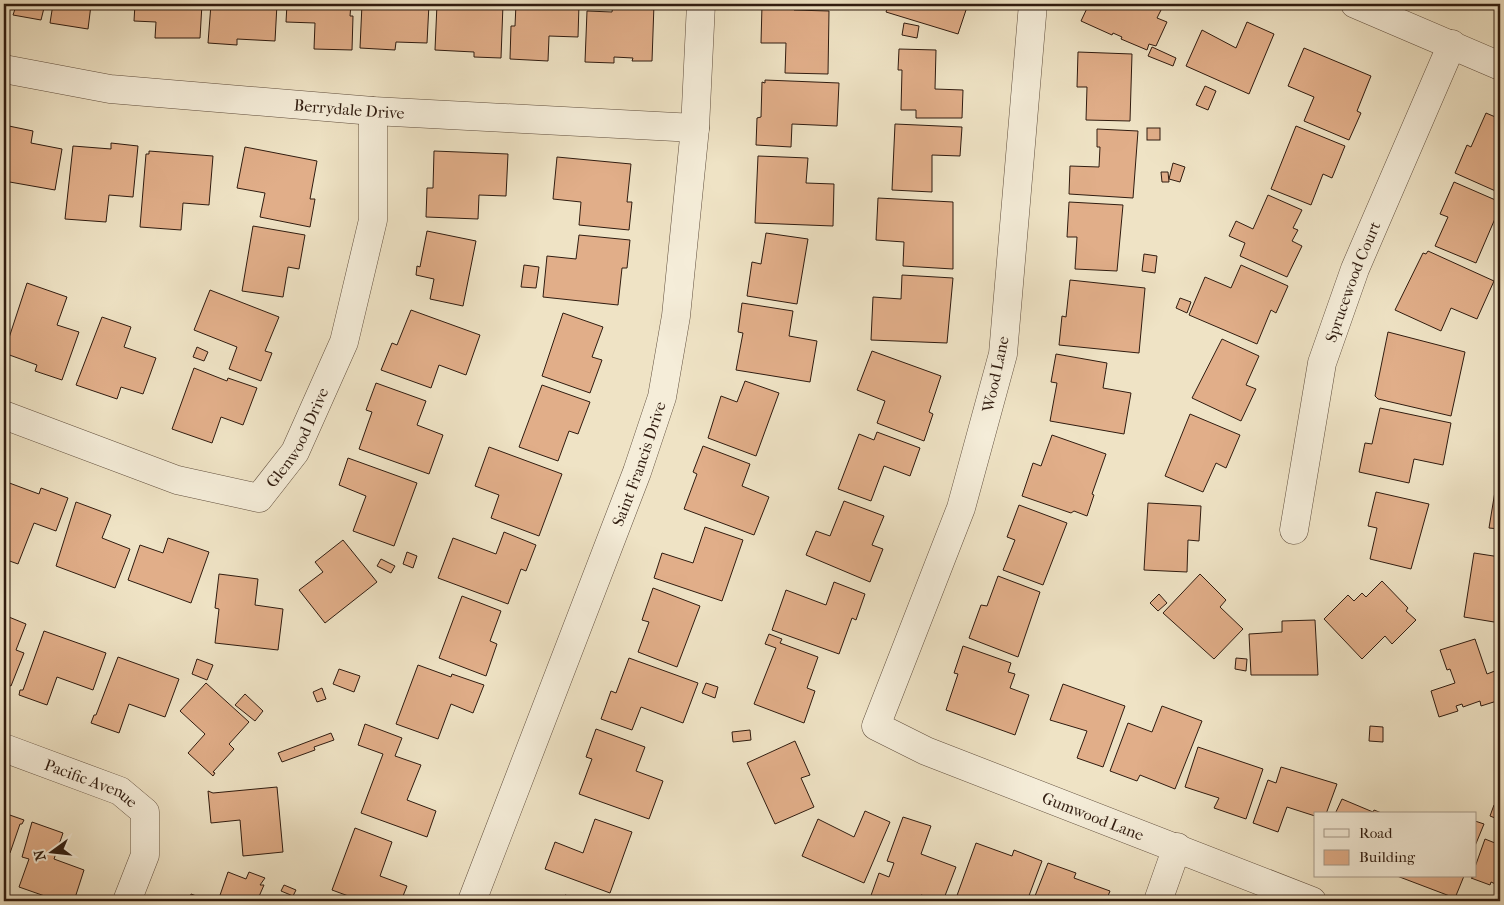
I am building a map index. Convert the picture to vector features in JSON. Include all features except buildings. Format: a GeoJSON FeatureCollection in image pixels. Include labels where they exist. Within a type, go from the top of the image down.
{"type":"FeatureCollection","features":[{"type":"Feature","properties":{"kind":"street","name":"Saint Francis Drive"},"geometry":{"type":"LineString","coordinates":[[472,901],[637,472],[662,397],[676,316],[695,128],[701,4]]}},
{"type":"Feature","properties":{"kind":"street","name":"Wood Lane"},"geometry":{"type":"LineString","coordinates":[[876,726],[961,508],[1003,354],[1033,4]]}},
{"type":"Feature","properties":{"kind":"street"},"geometry":{"type":"LineString","coordinates":[[1355,4],[1500,66]]}},
{"type":"Feature","properties":{"kind":"street","name":"Sprucewood Court"},"geometry":{"type":"LineString","coordinates":[[1294,530],[1322,363],[1355,269],[1452,44]]}},
{"type":"Feature","properties":{"kind":"street","name":"Berrydale Drive"},"geometry":{"type":"LineString","coordinates":[[4,69],[110,89],[374,111],[695,128]]}},
{"type":"Feature","properties":{"kind":"street","name":"Glenwood Drive"},"geometry":{"type":"LineString","coordinates":[[4,415],[177,480],[259,498],[295,452],[344,342],[373,220],[374,111]]}},
{"type":"Feature","properties":{"kind":"street","name":"Gumwood Lane"},"geometry":{"type":"LineString","coordinates":[[876,726],[926,750],[1312,901]]}},
{"type":"Feature","properties":{"kind":"street","name":"Pacific Avenue"},"geometry":{"type":"LineString","coordinates":[[4,748],[120,791],[145,812],[145,855],[127,901]]}},
{"type":"Feature","properties":{"kind":"street"},"geometry":{"type":"LineString","coordinates":[[1158,901],[1177,847]]}}]}
